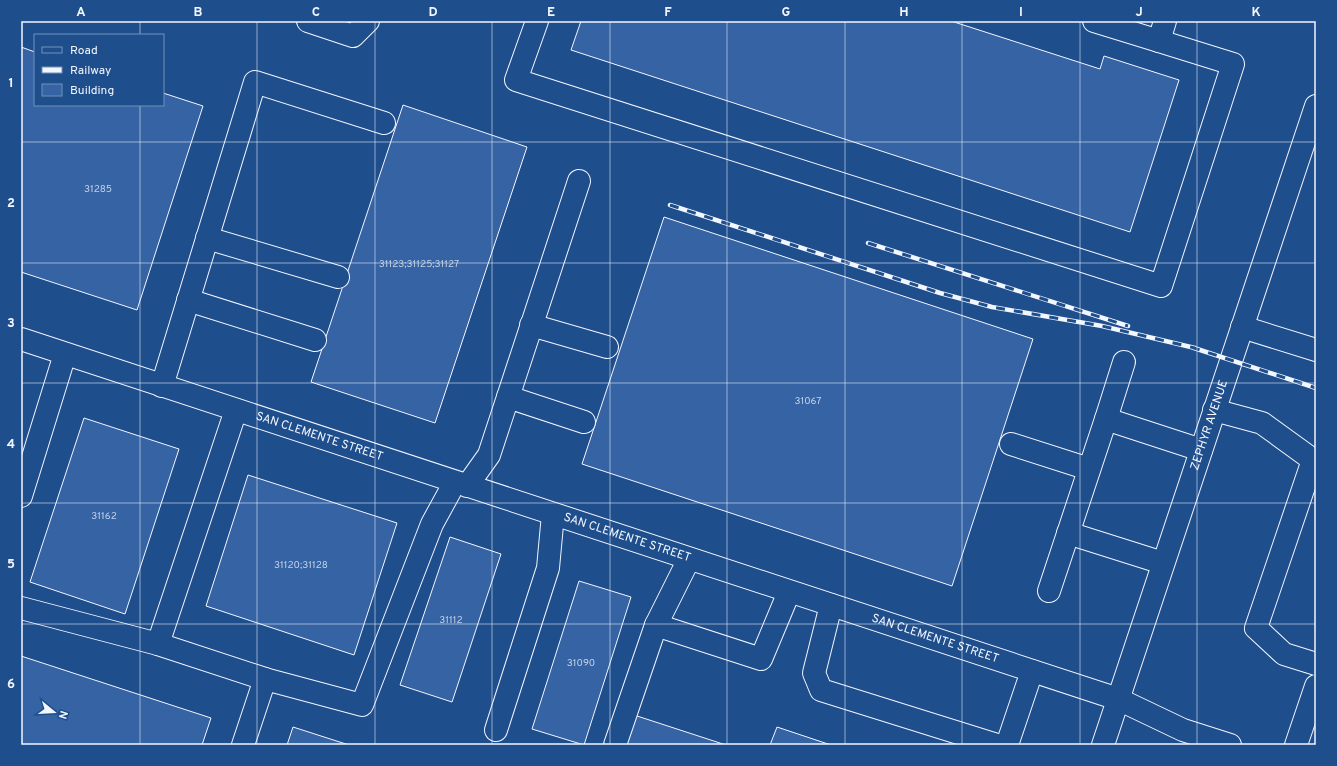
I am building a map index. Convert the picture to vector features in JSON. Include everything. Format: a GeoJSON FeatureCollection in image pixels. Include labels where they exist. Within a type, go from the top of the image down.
{"type":"FeatureCollection","features":[{"type":"Feature","properties":{"kind":"street"},"geometry":{"type":"LineString","coordinates":[[308,21],[353,36],[368,21]]}},
{"type":"Feature","properties":{"kind":"street"},"geometry":{"type":"LineString","coordinates":[[537,21],[516,80],[1160,286],[1233,64],[1162,31],[1094,21]]}},
{"type":"Feature","properties":{"kind":"street"},"geometry":{"type":"LineString","coordinates":[[162,386],[255,82],[384,123]]}},
{"type":"Feature","properties":{"kind":"street","name":"ZEPHYR AVENUE"},"geometry":{"type":"LineString","coordinates":[[1103,745],[1316,106]]}},
{"type":"Feature","properties":{"kind":"street"},"geometry":{"type":"LineString","coordinates":[[21,608],[158,644],[265,679],[362,705],[432,524],[461,484],[489,455],[578,181]]}},
{"type":"Feature","properties":{"kind":"street"},"geometry":{"type":"LineString","coordinates":[[207,238],[338,277]]}},
{"type":"Feature","properties":{"kind":"street"},"geometry":{"type":"LineString","coordinates":[[188,300],[315,340]]}},
{"type":"Feature","properties":{"kind":"street"},"geometry":{"type":"LineString","coordinates":[[532,324],[607,347]]}},
{"type":"Feature","properties":{"kind":"street"},"geometry":{"type":"LineString","coordinates":[[1242,327],[1316,350]]}},
{"type":"Feature","properties":{"kind":"street","name":"SAN CLEMENTE STREET"},"geometry":{"type":"LineString","coordinates":[[21,339],[1118,699],[1183,730],[1230,745]]}},
{"type":"Feature","properties":{"kind":"street"},"geometry":{"type":"LineString","coordinates":[[21,496],[65,354]]}},
{"type":"Feature","properties":{"kind":"street"},"geometry":{"type":"LineString","coordinates":[[1049,591],[1124,362]]}},
{"type":"Feature","properties":{"kind":"street"},"geometry":{"type":"LineString","coordinates":[[508,397],[584,422]]}},
{"type":"Feature","properties":{"kind":"street"},"geometry":{"type":"LineString","coordinates":[[158,644],[236,410]]}},
{"type":"Feature","properties":{"kind":"street"},"geometry":{"type":"LineString","coordinates":[[1214,410],[1262,423],[1313,460],[1256,628],[1284,654],[1316,664]]}},
{"type":"Feature","properties":{"kind":"street"},"geometry":{"type":"LineString","coordinates":[[1106,419],[1201,450]]}},
{"type":"Feature","properties":{"kind":"street"},"geometry":{"type":"LineString","coordinates":[[1011,444],[1089,469]]}},
{"type":"Feature","properties":{"kind":"street"},"geometry":{"type":"LineString","coordinates":[[496,730],[548,568],[553,514]]}},
{"type":"Feature","properties":{"kind":"street"},"geometry":{"type":"LineString","coordinates":[[1068,533],[1163,563]]}},
{"type":"Feature","properties":{"kind":"street"},"geometry":{"type":"LineString","coordinates":[[614,745],[656,625],[689,559]]}},
{"type":"Feature","properties":{"kind":"street"},"geometry":{"type":"LineString","coordinates":[[656,625],[761,659],[789,592]]}},
{"type":"Feature","properties":{"kind":"street"},"geometry":{"type":"LineString","coordinates":[[831,605],[814,673],[821,690],[997,745]]}},
{"type":"Feature","properties":{"kind":"street"},"geometry":{"type":"LineString","coordinates":[[1008,745],[1032,671]]}},
{"type":"Feature","properties":{"kind":"street"},"geometry":{"type":"LineString","coordinates":[[244,745],[265,679]]}},
{"type":"Feature","properties":{"kind":"street"},"geometry":{"type":"LineString","coordinates":[[1296,745],[1316,686]]}},
{"type":"Feature","properties":{"kind":"building"},"geometry":{"type":"Polygon","coordinates":[[[581,21],[951,21],[1100,69],[1104,56],[1179,80],[1130,232],[571,50],[581,21]]]}},
{"type":"Feature","properties":{"kind":"building"},"geometry":{"type":"Polygon","coordinates":[[[21,47],[34,52],[34,106],[164,106],[164,93],[203,106],[137,310],[21,272],[21,47]]]}},
{"type":"Feature","properties":{"kind":"building"},"geometry":{"type":"Polygon","coordinates":[[[403,105],[527,147],[435,423],[311,382],[403,105]]]}},
{"type":"Feature","properties":{"kind":"building"},"geometry":{"type":"Polygon","coordinates":[[[664,217],[1033,339],[952,586],[582,464],[664,217]]]}},
{"type":"Feature","properties":{"kind":"building"},"geometry":{"type":"Polygon","coordinates":[[[84,418],[179,449],[125,614],[30,582],[84,418]]]}},
{"type":"Feature","properties":{"kind":"building"},"geometry":{"type":"Polygon","coordinates":[[[248,475],[397,523],[354,655],[206,606],[248,475]]]}},
{"type":"Feature","properties":{"kind":"building"},"geometry":{"type":"Polygon","coordinates":[[[450,537],[501,554],[452,702],[400,685],[450,537]]]}},
{"type":"Feature","properties":{"kind":"building"},"geometry":{"type":"Polygon","coordinates":[[[579,581],[631,597],[584,745],[532,729],[579,581]]]}},
{"type":"Feature","properties":{"kind":"building"},"geometry":{"type":"Polygon","coordinates":[[[21,656],[211,718],[202,745],[21,745],[21,656]]]}},
{"type":"Feature","properties":{"kind":"building"},"geometry":{"type":"Polygon","coordinates":[[[634,715],[726,745],[624,745],[634,715]]]}},
{"type":"Feature","properties":{"kind":"building"},"geometry":{"type":"Polygon","coordinates":[[[293,727],[349,745],[287,745],[293,727]]]}},
{"type":"Feature","properties":{"kind":"building"},"geometry":{"type":"Polygon","coordinates":[[[777,727],[831,745],[770,745],[777,727]]]}},
{"type":"Feature","properties":{"kind":"railway"},"geometry":{"type":"LineString","coordinates":[[670,205],[940,293],[992,307],[1102,326],[1195,348]]}},
{"type":"Feature","properties":{"kind":"railway"},"geometry":{"type":"LineString","coordinates":[[868,243],[1128,326]]}},
{"type":"Feature","properties":{"kind":"railway"},"geometry":{"type":"LineString","coordinates":[[1191,347],[1316,388]]}}]}
